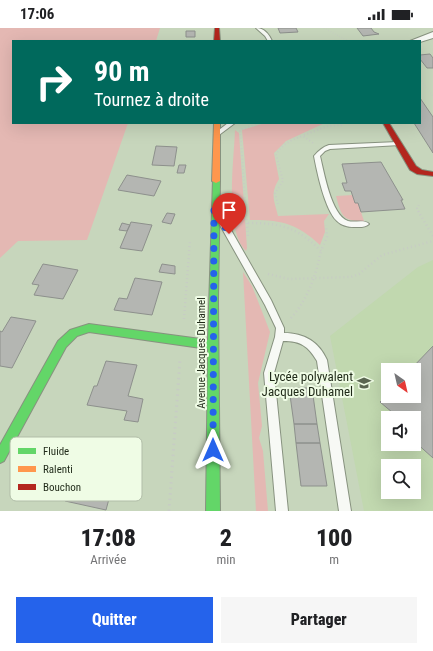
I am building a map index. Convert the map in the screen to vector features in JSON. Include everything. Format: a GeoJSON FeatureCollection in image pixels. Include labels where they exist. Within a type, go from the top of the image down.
{"type":"FeatureCollection","features":[{"type":"Feature","properties":{"kind":"main road"},"geometry":{"type":"LineString","coordinates":[[217,28],[217,40]]}},
{"type":"Feature","properties":{"kind":"main road","name":"Avenue Jacques Duhamel"},"geometry":{"type":"LineString","coordinates":[[213,511],[214,208],[216,124]]}},
{"type":"Feature","properties":{"kind":"main road"},"geometry":{"type":"LineString","coordinates":[[387,124],[413,168],[420,172],[433,174]]}},
{"type":"Feature","properties":{"kind":"main road"},"geometry":{"type":"LineString","coordinates":[[11,437],[62,344],[74,333],[89,328],[214,345]]}},
{"type":"Feature","properties":{"kind":"main road"},"geometry":{"type":"LineString","coordinates":[[0,457],[10,439]]}},
{"type":"Feature","properties":{"kind":"street"},"geometry":{"type":"LineString","coordinates":[[418,40],[433,35]]}},
{"type":"Feature","properties":{"kind":"lane"},"geometry":{"type":"LineString","coordinates":[[258,28],[267,35],[270,40]]}},
{"type":"Feature","properties":{"kind":"lane"},"geometry":{"type":"LineString","coordinates":[[217,134],[231,124]]}},
{"type":"Feature","properties":{"kind":"lane"},"geometry":{"type":"LineString","coordinates":[[365,224],[347,223],[335,215],[319,168],[317,156],[320,152],[329,147],[398,144]]}},
{"type":"Feature","properties":{"kind":"lane"},"geometry":{"type":"LineString","coordinates":[[214,208],[268,303],[280,332],[269,373],[282,511]]}},
{"type":"Feature","properties":{"kind":"lane"},"geometry":{"type":"LineString","coordinates":[[280,332],[297,337],[313,345],[322,360],[345,511]]}},
{"type":"Feature","properties":{"kind":"path"},"geometry":{"type":"LineString","coordinates":[[324,28],[346,40]]}},
{"type":"Feature","properties":{"kind":"path"},"geometry":{"type":"LineString","coordinates":[[421,80],[433,96]]}},
{"type":"Feature","properties":{"kind":"path"},"geometry":{"type":"LineString","coordinates":[[249,243],[240,130],[257,124]]}},
{"type":"Feature","properties":{"kind":"path"},"geometry":{"type":"LineString","coordinates":[[278,204],[275,193],[283,181],[276,154],[286,142],[328,126],[343,125]]}},
{"type":"Feature","properties":{"kind":"path"},"geometry":{"type":"LineString","coordinates":[[303,136],[317,146]]}},
{"type":"Feature","properties":{"kind":"path"},"geometry":{"type":"LineString","coordinates":[[420,204],[417,208],[433,236]]}},
{"type":"Feature","properties":{"kind":"path"},"geometry":{"type":"LineString","coordinates":[[280,332],[299,311],[314,280],[321,251],[327,237],[327,219],[328,216],[335,215]]}},
{"type":"Feature","properties":{"kind":"path"},"geometry":{"type":"LineString","coordinates":[[248,223],[283,224],[310,239],[321,251]]}},
{"type":"Feature","properties":{"kind":"path"},"geometry":{"type":"LineString","coordinates":[[169,511],[190,240]]}},
{"type":"Feature","properties":{"kind":"path"},"geometry":{"type":"LineString","coordinates":[[264,272],[289,279],[314,280],[338,278],[359,274],[382,255],[433,241]]}},
{"type":"Feature","properties":{"kind":"shaded area"},"geometry":{"type":"Polygon","coordinates":[[[0,28],[160,28],[156,40],[12,40],[12,124],[128,124],[87,240],[18,241],[0,258],[0,28]]]}},
{"type":"Feature","properties":{"kind":"shaded area"},"geometry":{"type":"Polygon","coordinates":[[[262,124],[323,124],[286,141],[274,153],[279,179],[274,189],[274,201],[278,216],[329,214],[324,221],[325,232],[320,245],[296,227],[288,224],[271,221],[250,220],[242,130],[262,124]]]}},
{"type":"Feature","properties":{"kind":"shaded area"},"geometry":{"type":"Polygon","coordinates":[[[235,130],[239,133],[246,251],[239,241],[233,211],[232,176],[235,130]]]}},
{"type":"Feature","properties":{"kind":"shaded area"},"geometry":{"type":"Polygon","coordinates":[[[353,195],[358,203],[364,221],[351,220],[347,218],[339,208],[336,196],[353,195]]]}},
{"type":"Feature","properties":{"kind":"shaded area","name":"Lycée polyvalent Jacques Duhamel"},"geometry":{"type":"Polygon","coordinates":[[[433,260],[433,511],[364,511],[330,336],[418,267],[433,260]]]}},
{"type":"Feature","properties":{"kind":"shaded area"},"geometry":{"type":"Polygon","coordinates":[[[243,272],[252,286],[270,332],[258,383],[262,426],[259,438],[263,451],[268,511],[256,511],[243,272]]]}},
{"type":"Feature","properties":{"kind":"building"},"geometry":{"type":"Polygon","coordinates":[[[278,28],[296,28],[298,32],[280,33],[278,28]]]}},
{"type":"Feature","properties":{"kind":"building"},"geometry":{"type":"Polygon","coordinates":[[[357,28],[371,28],[374,32],[379,34],[363,36],[357,28]]]}},
{"type":"Feature","properties":{"kind":"building"},"geometry":{"type":"Polygon","coordinates":[[[186,31],[195,31],[195,37],[186,37],[186,31]]]}},
{"type":"Feature","properties":{"kind":"building"},"geometry":{"type":"Polygon","coordinates":[[[430,54],[433,58],[433,68],[427,68],[421,60],[421,55],[430,54]]]}},
{"type":"Feature","properties":{"kind":"building"},"geometry":{"type":"Polygon","coordinates":[[[421,99],[433,117],[433,153],[415,124],[421,124],[421,99]]]}},
{"type":"Feature","properties":{"kind":"building"},"geometry":{"type":"Polygon","coordinates":[[[156,146],[177,147],[174,166],[152,165],[156,146]]]}},
{"type":"Feature","properties":{"kind":"building"},"geometry":{"type":"Polygon","coordinates":[[[381,162],[403,200],[401,200],[405,209],[361,212],[358,203],[355,203],[351,191],[345,191],[342,183],[347,183],[342,164],[381,162]]]}},
{"type":"Feature","properties":{"kind":"building"},"geometry":{"type":"Polygon","coordinates":[[[179,165],[186,165],[184,173],[177,173],[179,165]]]}},
{"type":"Feature","properties":{"kind":"building"},"geometry":{"type":"Polygon","coordinates":[[[127,175],[161,181],[154,196],[118,190],[127,175]]]}},
{"type":"Feature","properties":{"kind":"building"},"geometry":{"type":"Polygon","coordinates":[[[167,213],[175,214],[171,224],[162,222],[167,213]]]}},
{"type":"Feature","properties":{"kind":"building"},"geometry":{"type":"Polygon","coordinates":[[[131,222],[152,225],[142,251],[120,248],[131,222]]]}},
{"type":"Feature","properties":{"kind":"building"},"geometry":{"type":"Polygon","coordinates":[[[122,223],[130,225],[127,231],[119,230],[122,223]]]}},
{"type":"Feature","properties":{"kind":"building"},"geometry":{"type":"Polygon","coordinates":[[[43,264],[78,270],[63,299],[34,295],[39,285],[32,284],[43,264]]]}},
{"type":"Feature","properties":{"kind":"building"},"geometry":{"type":"Polygon","coordinates":[[[162,264],[175,266],[175,274],[159,272],[162,264]]]}},
{"type":"Feature","properties":{"kind":"building"},"geometry":{"type":"Polygon","coordinates":[[[135,278],[162,282],[152,315],[114,310],[119,298],[127,299],[135,278]]]}},
{"type":"Feature","properties":{"kind":"building"},"geometry":{"type":"Polygon","coordinates":[[[11,317],[36,321],[12,368],[0,366],[0,331],[2,332],[11,317]]]}},
{"type":"Feature","properties":{"kind":"building"},"geometry":{"type":"Polygon","coordinates":[[[433,346],[433,458],[421,447],[421,411],[391,411],[381,403],[421,403],[421,363],[417,363],[433,346]]]}},
{"type":"Feature","properties":{"kind":"building"},"geometry":{"type":"Polygon","coordinates":[[[106,361],[137,365],[128,396],[143,399],[138,422],[124,420],[127,411],[87,405],[94,386],[97,386],[106,361]]]}},
{"type":"Feature","properties":{"kind":"building"},"geometry":{"type":"Polygon","coordinates":[[[289,388],[312,388],[317,424],[294,424],[289,388]]]}},
{"type":"Feature","properties":{"kind":"building"},"geometry":{"type":"Polygon","coordinates":[[[294,424],[317,424],[320,443],[296,443],[294,424]]]}},
{"type":"Feature","properties":{"kind":"building"},"geometry":{"type":"Polygon","coordinates":[[[296,443],[320,443],[327,486],[301,486],[296,443]]]}},
{"type":"Feature","properties":{"kind":"building"},"geometry":{"type":"Polygon","coordinates":[[[65,501],[108,501],[106,510],[65,501]]]}},
{"type":"Feature","properties":{"kind":"traffic: fast"},"geometry":{"type":"LineString","coordinates":[[213,511],[213,299],[216,181]]}},
{"type":"Feature","properties":{"kind":"traffic: fast"},"geometry":{"type":"LineString","coordinates":[[11,437],[62,344],[74,333],[89,328],[214,345]]}},
{"type":"Feature","properties":{"kind":"traffic: fast"},"geometry":{"type":"LineString","coordinates":[[0,457],[10,439]]}},
{"type":"Feature","properties":{"kind":"traffic: slow"},"geometry":{"type":"LineString","coordinates":[[216,181],[217,124]]}},
{"type":"Feature","properties":{"kind":"traffic: jam"},"geometry":{"type":"LineString","coordinates":[[217,28],[217,40]]}},
{"type":"Feature","properties":{"kind":"traffic: jam"},"geometry":{"type":"LineString","coordinates":[[387,124],[413,168],[420,172],[433,174]]}},
{"type":"Feature","properties":{"kind":"place","name":"Lycée polyvalent Jacques Duhamel"},"geometry":{"type":"Point","coordinates":[364,383]}},
{"type":"Feature","properties":{"kind":"route"},"geometry":{"type":"LineString","coordinates":[[213,450],[214,208],[229,234]]}}]}
